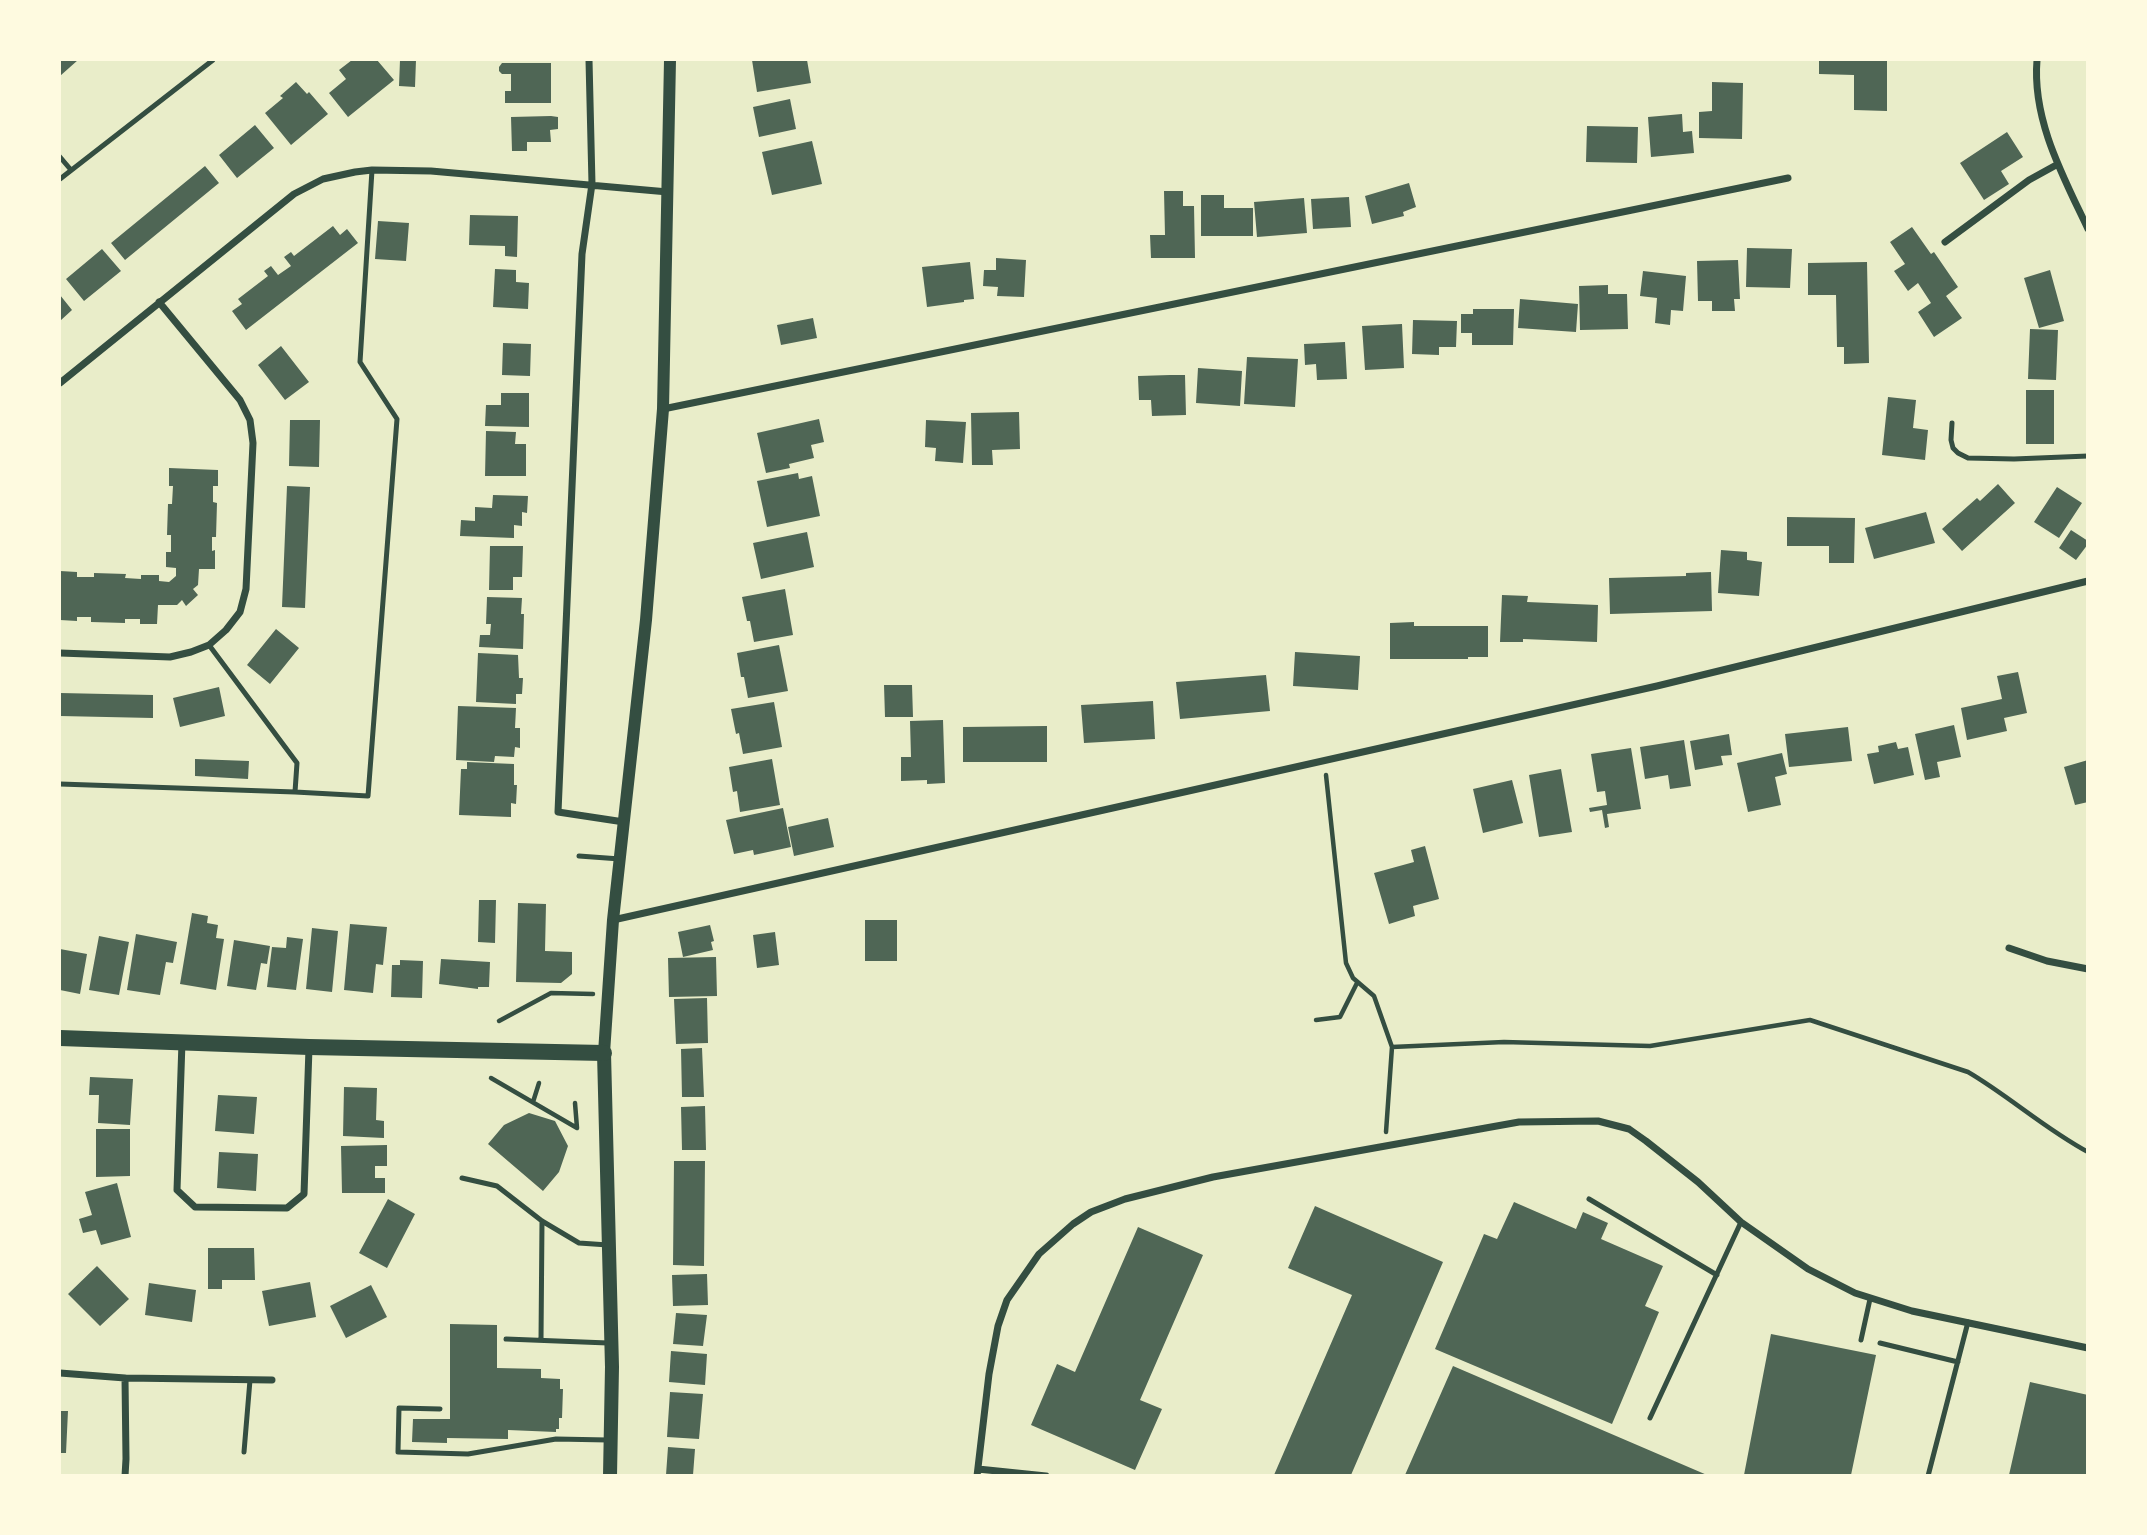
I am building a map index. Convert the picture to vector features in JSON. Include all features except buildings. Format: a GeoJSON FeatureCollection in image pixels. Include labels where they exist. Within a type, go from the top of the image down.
{"type":"FeatureCollection","features":[{"type":"Feature","properties":{"kind":"main road"},"geometry":{"type":"LineString","coordinates":[[60,1038],[309,1047],[604,1053],[611,1343],[610,1475]]}},
{"type":"Feature","properties":{"kind":"street"},"geometry":{"type":"LineString","coordinates":[[589,60],[592,184],[582,254],[558,812],[624,822]]}},
{"type":"Feature","properties":{"kind":"street"},"geometry":{"type":"LineString","coordinates":[[604,1053],[613,920],[646,620],[663,409],[670,60]]}},
{"type":"Feature","properties":{"kind":"street"},"geometry":{"type":"LineString","coordinates":[[2037,60],[2043,119],[2058,164],[2088,229]]}},
{"type":"Feature","properties":{"kind":"street"},"geometry":{"type":"LineString","coordinates":[[1945,242],[2029,180],[2058,164]]}},
{"type":"Feature","properties":{"kind":"street"},"geometry":{"type":"LineString","coordinates":[[60,383],[294,194],[323,179],[372,170],[431,171],[668,192]]}},
{"type":"Feature","properties":{"kind":"street"},"geometry":{"type":"LineString","coordinates":[[663,409],[1788,178]]}},
{"type":"Feature","properties":{"kind":"street"},"geometry":{"type":"LineString","coordinates":[[60,653],[170,657],[209,645],[226,630],[240,612],[246,589],[253,443],[250,420],[240,400],[159,302]]}},
{"type":"Feature","properties":{"kind":"street"},"geometry":{"type":"LineString","coordinates":[[613,920],[1657,686],[2088,581]]}},
{"type":"Feature","properties":{"kind":"street"},"geometry":{"type":"LineString","coordinates":[[2009,947],[2047,961],[2088,969]]}},
{"type":"Feature","properties":{"kind":"street"},"geometry":{"type":"LineString","coordinates":[[182,1042],[177,1190],[195,1207],[287,1208],[303,1194],[309,1047]]}},
{"type":"Feature","properties":{"kind":"street"},"geometry":{"type":"LineString","coordinates":[[1046,1475],[978,1472],[989,1374],[998,1326],[1007,1300],[1040,1254],[1058,1236],[1091,1212],[1125,1199],[1250,1169],[1519,1122],[1598,1121],[1629,1129],[1699,1182],[1741,1222],[1808,1269],[1834,1284],[1870,1299],[1912,1311],[2088,1348]]}},
{"type":"Feature","properties":{"kind":"street"},"geometry":{"type":"LineString","coordinates":[[60,1373],[125,1378],[272,1380]]}},
{"type":"Feature","properties":{"kind":"street"},"geometry":{"type":"LineString","coordinates":[[125,1378],[125,1475]]}},
{"type":"Feature","properties":{"kind":"lane"},"geometry":{"type":"LineString","coordinates":[[60,179],[213,60]]}},
{"type":"Feature","properties":{"kind":"lane"},"geometry":{"type":"LineString","coordinates":[[60,157],[71,170]]}},
{"type":"Feature","properties":{"kind":"lane"},"geometry":{"type":"LineString","coordinates":[[60,784],[368,796],[397,419],[360,362],[372,170]]}},
{"type":"Feature","properties":{"kind":"lane"},"geometry":{"type":"LineString","coordinates":[[1952,423],[1953,448],[1968,458],[2088,456]]}},
{"type":"Feature","properties":{"kind":"lane"},"geometry":{"type":"LineString","coordinates":[[209,645],[297,762],[295,792]]}},
{"type":"Feature","properties":{"kind":"lane"},"geometry":{"type":"LineString","coordinates":[[579,856],[620,859]]}},
{"type":"Feature","properties":{"kind":"lane"},"geometry":{"type":"LineString","coordinates":[[462,1178],[497,1185],[542,1221],[579,1243],[608,1245]]}},
{"type":"Feature","properties":{"kind":"lane"},"geometry":{"type":"LineString","coordinates":[[1589,1199],[1717,1275]]}},
{"type":"Feature","properties":{"kind":"lane"},"geometry":{"type":"LineString","coordinates":[[541,1340],[542,1221]]}},
{"type":"Feature","properties":{"kind":"lane"},"geometry":{"type":"LineString","coordinates":[[1650,1418],[1741,1222]]}},
{"type":"Feature","properties":{"kind":"lane"},"geometry":{"type":"LineString","coordinates":[[1861,1339],[1870,1299]]}},
{"type":"Feature","properties":{"kind":"lane"},"geometry":{"type":"LineString","coordinates":[[1928,1475],[1968,1322]]}},
{"type":"Feature","properties":{"kind":"lane"},"geometry":{"type":"LineString","coordinates":[[506,1339],[611,1343]]}},
{"type":"Feature","properties":{"kind":"lane"},"geometry":{"type":"LineString","coordinates":[[1880,1343],[1958,1362]]}},
{"type":"Feature","properties":{"kind":"lane"},"geometry":{"type":"LineString","coordinates":[[244,1452],[250,1380]]}},
{"type":"Feature","properties":{"kind":"lane"},"geometry":{"type":"LineString","coordinates":[[440,1409],[399,1408],[398,1452],[468,1454],[556,1439],[611,1440]]}},
{"type":"Feature","properties":{"kind":"path"},"geometry":{"type":"LineString","coordinates":[[1321,761],[1328,786],[1346,963],[1357,983],[1374,996],[1392,1047],[1385,1145]]}},
{"type":"Feature","properties":{"kind":"path"},"geometry":{"type":"LineString","coordinates":[[1316,1020],[1340,1017],[1357,983]]}},
{"type":"Feature","properties":{"kind":"path"},"geometry":{"type":"LineString","coordinates":[[499,1021],[551,993],[608,995]]}},
{"type":"Feature","properties":{"kind":"path"},"geometry":{"type":"LineString","coordinates":[[1392,1047],[1504,1042],[1650,1046],[1810,1020],[1968,1072],[2088,1152]]}},
{"type":"Feature","properties":{"kind":"path"},"geometry":{"type":"LineString","coordinates":[[491,1078],[577,1128],[575,1103]]}},
{"type":"Feature","properties":{"kind":"path"},"geometry":{"type":"LineString","coordinates":[[533,1102],[539,1083]]}}]}
